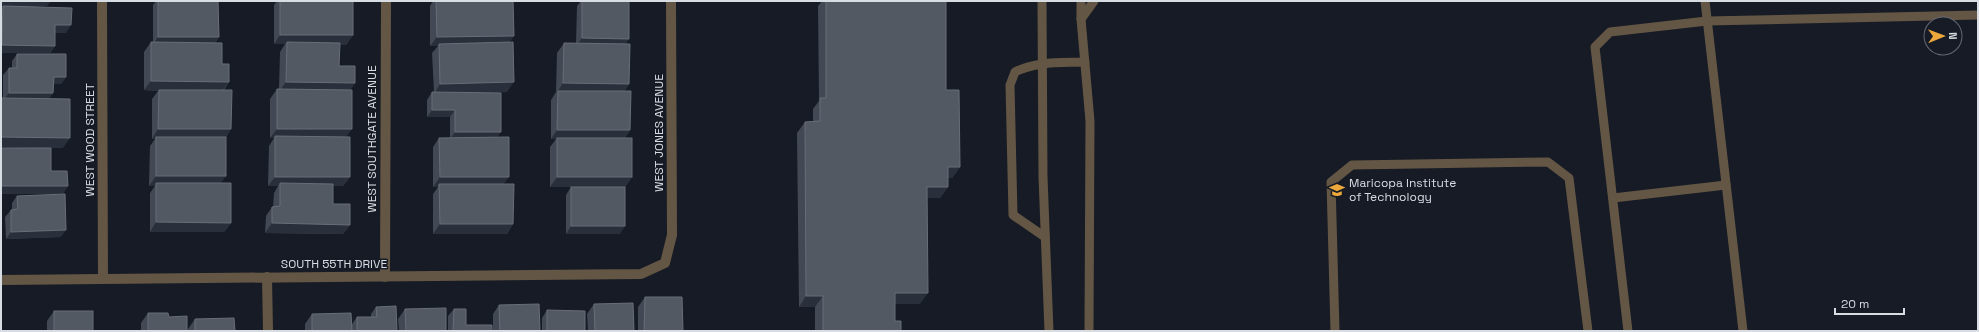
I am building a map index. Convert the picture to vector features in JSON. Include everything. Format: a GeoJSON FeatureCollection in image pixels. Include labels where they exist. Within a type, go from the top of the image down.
{"type":"FeatureCollection","features":[{"type":"Feature","properties":{"kind":"street","name":"WEST WOOD STREET"},"geometry":{"type":"LineString","coordinates":[[102,1],[103,279]]}},
{"type":"Feature","properties":{"kind":"street","name":"WEST SOUTHGATE AVENUE"},"geometry":{"type":"LineString","coordinates":[[385,277],[386,1]]}},
{"type":"Feature","properties":{"kind":"street","name":"WEST JONES AVENUE"},"geometry":{"type":"LineString","coordinates":[[666,264],[672,235],[671,1]]}},
{"type":"Feature","properties":{"kind":"street","name":"SOUTH 55TH DRIVE"},"geometry":{"type":"LineString","coordinates":[[1,280],[641,274],[666,264]]}},
{"type":"Feature","properties":{"kind":"street"},"geometry":{"type":"LineString","coordinates":[[267,277],[268,331]]}},
{"type":"Feature","properties":{"kind":"lane"},"geometry":{"type":"LineString","coordinates":[[1042,1],[1045,237],[1049,331]]}},
{"type":"Feature","properties":{"kind":"lane"},"geometry":{"type":"LineString","coordinates":[[1081,1],[1081,19],[1090,121],[1090,331]]}},
{"type":"Feature","properties":{"kind":"lane"},"geometry":{"type":"LineString","coordinates":[[1081,19],[1094,1]]}},
{"type":"Feature","properties":{"kind":"lane"},"geometry":{"type":"LineString","coordinates":[[1705,1],[1743,331]]}},
{"type":"Feature","properties":{"kind":"lane"},"geometry":{"type":"LineString","coordinates":[[1628,331],[1596,47],[1610,32],[1707,21],[1978,15]]}},
{"type":"Feature","properties":{"kind":"lane"},"geometry":{"type":"LineString","coordinates":[[1045,237],[1013,215],[1010,85],[1015,72],[1023,68],[1043,64],[1085,62]]}},
{"type":"Feature","properties":{"kind":"lane"},"geometry":{"type":"LineString","coordinates":[[1335,331],[1331,182],[1352,165],[1548,162],[1569,178],[1588,331]]}},
{"type":"Feature","properties":{"kind":"lane"},"geometry":{"type":"LineString","coordinates":[[1613,198],[1726,185]]}},
{"type":"Feature","properties":{"kind":"building"},"geometry":{"type":"Polygon","coordinates":[[[158,1],[218,1],[219,37],[158,37],[158,1]]]}},
{"type":"Feature","properties":{"kind":"building"},"geometry":{"type":"Polygon","coordinates":[[[280,1],[353,1],[353,35],[280,35],[280,1]]]}},
{"type":"Feature","properties":{"kind":"building"},"geometry":{"type":"Polygon","coordinates":[[[436,1],[513,1],[514,36],[437,37],[436,1]]]}},
{"type":"Feature","properties":{"kind":"building"},"geometry":{"type":"Polygon","coordinates":[[[582,1],[629,1],[629,39],[582,38],[582,1]]]}},
{"type":"Feature","properties":{"kind":"building"},"geometry":{"type":"Polygon","coordinates":[[[826,1],[946,1],[946,90],[959,90],[960,167],[948,167],[948,187],[927,187],[928,293],[895,293],[895,321],[901,321],[901,331],[823,331],[823,296],[806,296],[805,122],[820,121],[820,98],[826,98],[826,1]]]}},
{"type":"Feature","properties":{"kind":"building"},"geometry":{"type":"Polygon","coordinates":[[[3,6],[72,8],[71,25],[55,25],[55,46],[2,45],[3,6]]]}},
{"type":"Feature","properties":{"kind":"building"},"geometry":{"type":"Polygon","coordinates":[[[151,42],[222,43],[222,64],[229,64],[229,82],[151,81],[151,42]]]}},
{"type":"Feature","properties":{"kind":"building"},"geometry":{"type":"Polygon","coordinates":[[[287,42],[340,43],[339,66],[355,66],[355,83],[286,82],[287,42]]]}},
{"type":"Feature","properties":{"kind":"building"},"geometry":{"type":"Polygon","coordinates":[[[513,42],[514,82],[440,84],[439,44],[513,42]]]}},
{"type":"Feature","properties":{"kind":"building"},"geometry":{"type":"Polygon","coordinates":[[[564,43],[630,44],[629,84],[563,83],[564,43]]]}},
{"type":"Feature","properties":{"kind":"building"},"geometry":{"type":"Polygon","coordinates":[[[17,54],[66,54],[66,77],[54,77],[53,93],[9,93],[9,68],[17,68],[17,54]]]}},
{"type":"Feature","properties":{"kind":"building"},"geometry":{"type":"Polygon","coordinates":[[[277,89],[352,90],[352,129],[277,129],[277,89]]]}},
{"type":"Feature","properties":{"kind":"building"},"geometry":{"type":"Polygon","coordinates":[[[159,90],[232,90],[231,129],[158,129],[159,90]]]}},
{"type":"Feature","properties":{"kind":"building"},"geometry":{"type":"Polygon","coordinates":[[[558,91],[631,91],[630,130],[557,130],[558,91]]]}},
{"type":"Feature","properties":{"kind":"building"},"geometry":{"type":"Polygon","coordinates":[[[432,92],[501,93],[501,132],[455,132],[455,110],[432,110],[432,92]]]}},
{"type":"Feature","properties":{"kind":"building"},"geometry":{"type":"Polygon","coordinates":[[[1,98],[70,99],[70,138],[1,137],[1,98]]]}},
{"type":"Feature","properties":{"kind":"building"},"geometry":{"type":"Polygon","coordinates":[[[275,136],[350,137],[350,177],[275,177],[275,136]]]}},
{"type":"Feature","properties":{"kind":"building"},"geometry":{"type":"Polygon","coordinates":[[[156,137],[226,137],[226,176],[156,176],[156,137]]]}},
{"type":"Feature","properties":{"kind":"building"},"geometry":{"type":"Polygon","coordinates":[[[509,137],[509,177],[440,177],[439,138],[509,137]]]}},
{"type":"Feature","properties":{"kind":"building"},"geometry":{"type":"Polygon","coordinates":[[[557,138],[632,138],[632,177],[557,177],[557,138]]]}},
{"type":"Feature","properties":{"kind":"building"},"geometry":{"type":"Polygon","coordinates":[[[1,148],[51,148],[51,171],[67,171],[68,186],[1,186],[1,148]]]}},
{"type":"Feature","properties":{"kind":"building"},"geometry":{"type":"Polygon","coordinates":[[[156,183],[231,183],[231,223],[156,222],[156,183]]]}},
{"type":"Feature","properties":{"kind":"building"},"geometry":{"type":"Polygon","coordinates":[[[280,183],[333,184],[333,204],[350,204],[350,225],[272,223],[272,207],[280,206],[280,183]]]}},
{"type":"Feature","properties":{"kind":"building"},"geometry":{"type":"Polygon","coordinates":[[[439,184],[514,184],[513,224],[440,224],[439,184]]]}},
{"type":"Feature","properties":{"kind":"building"},"geometry":{"type":"Polygon","coordinates":[[[571,187],[625,187],[625,226],[571,226],[571,187]]]}},
{"type":"Feature","properties":{"kind":"building"},"geometry":{"type":"Polygon","coordinates":[[[65,194],[66,230],[11,232],[11,210],[18,209],[17,196],[65,194]]]}},
{"type":"Feature","properties":{"kind":"building"},"geometry":{"type":"Polygon","coordinates":[[[645,297],[682,297],[683,331],[644,331],[645,297]]]}},
{"type":"Feature","properties":{"kind":"building"},"geometry":{"type":"Polygon","coordinates":[[[633,303],[634,331],[595,331],[594,304],[633,303]]]}},
{"type":"Feature","properties":{"kind":"building"},"geometry":{"type":"Polygon","coordinates":[[[539,304],[540,331],[500,331],[499,305],[539,304]]]}},
{"type":"Feature","properties":{"kind":"building"},"geometry":{"type":"Polygon","coordinates":[[[396,306],[397,331],[357,331],[357,317],[377,317],[376,307],[396,306]]]}},
{"type":"Feature","properties":{"kind":"building"},"geometry":{"type":"Polygon","coordinates":[[[446,308],[446,331],[406,331],[405,309],[446,308]]]}},
{"type":"Feature","properties":{"kind":"building"},"geometry":{"type":"Polygon","coordinates":[[[454,309],[466,309],[466,325],[492,325],[492,331],[453,331],[454,309]]]}},
{"type":"Feature","properties":{"kind":"building"},"geometry":{"type":"Polygon","coordinates":[[[547,310],[585,311],[585,331],[547,331],[547,310]]]}},
{"type":"Feature","properties":{"kind":"building"},"geometry":{"type":"Polygon","coordinates":[[[54,311],[93,311],[93,331],[54,331],[54,311]]]}},
{"type":"Feature","properties":{"kind":"building"},"geometry":{"type":"Polygon","coordinates":[[[148,313],[168,313],[169,317],[187,316],[187,331],[148,331],[148,313]]]}},
{"type":"Feature","properties":{"kind":"building"},"geometry":{"type":"Polygon","coordinates":[[[351,313],[352,331],[312,331],[312,314],[351,313]]]}},
{"type":"Feature","properties":{"kind":"building"},"geometry":{"type":"Polygon","coordinates":[[[234,318],[235,331],[195,331],[195,319],[234,318]]]}},
{"type":"Feature","properties":{"kind":"place","name":"Maricopa Institute of Technology"},"geometry":{"type":"Point","coordinates":[1337,190]}}]}
